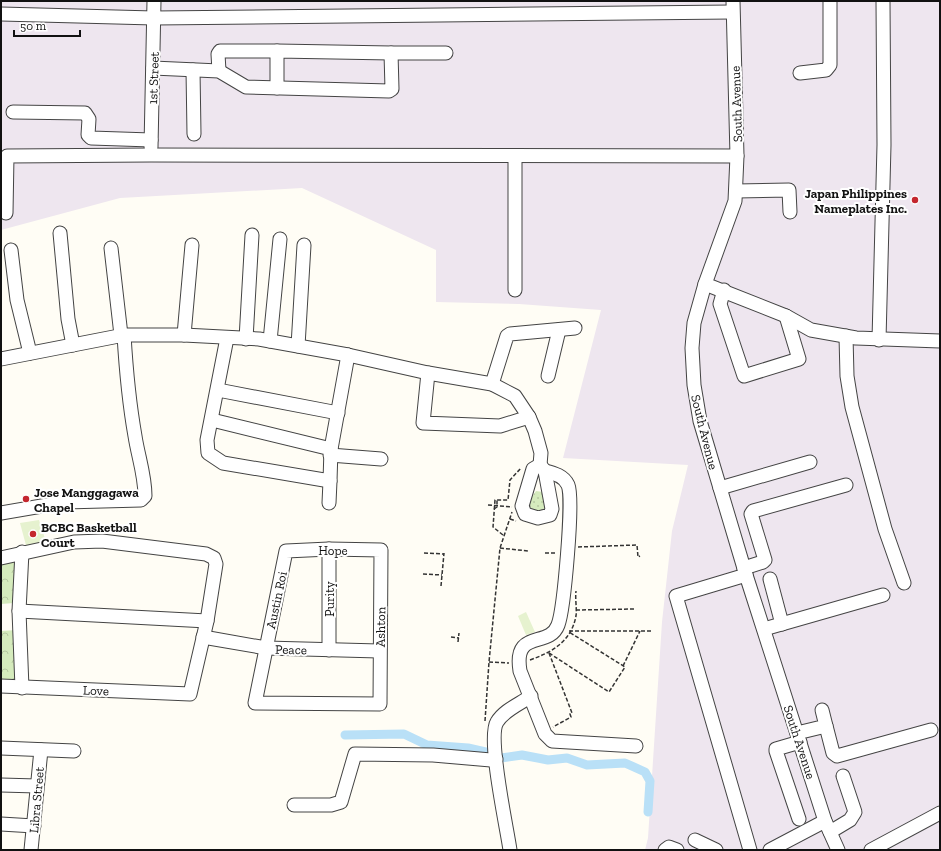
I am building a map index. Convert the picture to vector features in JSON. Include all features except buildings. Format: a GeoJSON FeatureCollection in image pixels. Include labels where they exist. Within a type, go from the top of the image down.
{"type":"FeatureCollection","features":[{"type":"Feature","properties":{"kind":"street","name":"1st Street"},"geometry":{"type":"LineString","coordinates":[[150,155],[154,1]]}},
{"type":"Feature","properties":{"kind":"street"},"geometry":{"type":"LineString","coordinates":[[800,73],[826,70],[830,65],[830,1]]}},
{"type":"Feature","properties":{"kind":"street"},"geometry":{"type":"LineString","coordinates":[[879,340],[884,152],[883,1]]}},
{"type":"Feature","properties":{"kind":"street"},"geometry":{"type":"LineString","coordinates":[[1,14],[154,18],[732,6]]}},
{"type":"Feature","properties":{"kind":"street","name":"South Avenue"},"geometry":{"type":"LineString","coordinates":[[732,6],[737,156],[735,201],[705,284],[694,323],[692,348],[694,385],[700,421],[745,571],[827,826],[838,850]]}},
{"type":"Feature","properties":{"kind":"street"},"geometry":{"type":"LineString","coordinates":[[218,71],[218,54],[220,51],[446,53]]}},
{"type":"Feature","properties":{"kind":"street"},"geometry":{"type":"LineString","coordinates":[[277,51],[277,88]]}},
{"type":"Feature","properties":{"kind":"street"},"geometry":{"type":"LineString","coordinates":[[153,68],[218,71],[246,87],[388,91],[392,89],[391,53]]}},
{"type":"Feature","properties":{"kind":"street"},"geometry":{"type":"LineString","coordinates":[[193,70],[194,134]]}},
{"type":"Feature","properties":{"kind":"street"},"geometry":{"type":"LineString","coordinates":[[13,112],[85,113],[89,119],[88,135],[92,138],[151,140]]}},
{"type":"Feature","properties":{"kind":"street"},"geometry":{"type":"LineString","coordinates":[[6,213],[7,156],[737,156]]}},
{"type":"Feature","properties":{"kind":"street"},"geometry":{"type":"LineString","coordinates":[[515,156],[515,290]]}},
{"type":"Feature","properties":{"kind":"street"},"geometry":{"type":"LineString","coordinates":[[736,191],[789,190],[790,212]]}},
{"type":"Feature","properties":{"kind":"street"},"geometry":{"type":"LineString","coordinates":[[60,233],[68,319],[73,344]]}},
{"type":"Feature","properties":{"kind":"street"},"geometry":{"type":"LineString","coordinates":[[246,339],[252,236]]}},
{"type":"Feature","properties":{"kind":"street"},"geometry":{"type":"LineString","coordinates":[[270,341],[280,239]]}},
{"type":"Feature","properties":{"kind":"street"},"geometry":{"type":"LineString","coordinates":[[184,335],[192,245]]}},
{"type":"Feature","properties":{"kind":"street"},"geometry":{"type":"LineString","coordinates":[[298,346],[304,245]]}},
{"type":"Feature","properties":{"kind":"street"},"geometry":{"type":"LineString","coordinates":[[1,513],[65,502],[141,500],[145,496],[145,482],[135,438],[127,383],[111,248]]}},
{"type":"Feature","properties":{"kind":"street"},"geometry":{"type":"LineString","coordinates":[[11,250],[17,300],[30,353]]}},
{"type":"Feature","properties":{"kind":"street"},"geometry":{"type":"LineString","coordinates":[[705,284],[724,290],[786,316],[811,330],[879,340],[940,341]]}},
{"type":"Feature","properties":{"kind":"street"},"geometry":{"type":"LineString","coordinates":[[724,290],[720,304],[744,376],[799,359],[786,316]]}},
{"type":"Feature","properties":{"kind":"street"},"geometry":{"type":"LineString","coordinates":[[492,384],[507,336],[510,334],[575,328]]}},
{"type":"Feature","properties":{"kind":"street"},"geometry":{"type":"LineString","coordinates":[[548,376],[558,330]]}},
{"type":"Feature","properties":{"kind":"street"},"geometry":{"type":"LineString","coordinates":[[1,359],[122,335],[184,335],[246,339],[270,341],[348,355],[428,373],[492,384],[516,396],[529,417],[542,463],[556,474],[564,478],[569,488],[569,538],[563,599],[558,626],[550,634],[524,646],[520,652],[519,664],[545,734],[552,740],[636,746]]}},
{"type":"Feature","properties":{"kind":"street"},"geometry":{"type":"LineString","coordinates":[[846,336],[847,376],[852,407],[885,529],[904,583]]}},
{"type":"Feature","properties":{"kind":"street"},"geometry":{"type":"LineString","coordinates":[[227,338],[207,440],[208,453],[222,463],[330,481]]}},
{"type":"Feature","properties":{"kind":"street"},"geometry":{"type":"LineString","coordinates":[[329,503],[330,452],[348,355]]}},
{"type":"Feature","properties":{"kind":"street"},"geometry":{"type":"LineString","coordinates":[[428,373],[423,423],[500,426],[529,417]]}},
{"type":"Feature","properties":{"kind":"street"},"geometry":{"type":"LineString","coordinates":[[218,390],[338,413]]}},
{"type":"Feature","properties":{"kind":"street"},"geometry":{"type":"LineString","coordinates":[[212,420],[330,452],[380,459]]}},
{"type":"Feature","properties":{"kind":"street"},"geometry":{"type":"LineString","coordinates":[[720,488],[810,462]]}},
{"type":"Feature","properties":{"kind":"street"},"geometry":{"type":"LineString","coordinates":[[750,850],[676,596],[745,571],[764,560],[751,514],[753,510],[846,485]]}},
{"type":"Feature","properties":{"kind":"street"},"geometry":{"type":"LineString","coordinates":[[1,558],[22,552],[74,542],[102,541],[206,554],[214,558],[216,564],[203,637]]}},
{"type":"Feature","properties":{"kind":"street","name":"Hope"},"geometry":{"type":"LineString","coordinates":[[286,551],[329,549],[381,550]]}},
{"type":"Feature","properties":{"kind":"street","name":"Purity"},"geometry":{"type":"LineString","coordinates":[[328,650],[329,549]]}},
{"type":"Feature","properties":{"kind":"street","name":"Ashton"},"geometry":{"type":"LineString","coordinates":[[266,648],[255,703],[380,704],[379,651],[381,550]]}},
{"type":"Feature","properties":{"kind":"street","name":"Austin Roi"},"geometry":{"type":"LineString","coordinates":[[266,648],[286,551]]}},
{"type":"Feature","properties":{"kind":"street"},"geometry":{"type":"LineString","coordinates":[[22,552],[19,611],[22,688]]}},
{"type":"Feature","properties":{"kind":"street"},"geometry":{"type":"LineString","coordinates":[[770,579],[782,624]]}},
{"type":"Feature","properties":{"kind":"street"},"geometry":{"type":"LineString","coordinates":[[764,629],[883,595]]}},
{"type":"Feature","properties":{"kind":"street"},"geometry":{"type":"LineString","coordinates":[[19,611],[207,620]]}},
{"type":"Feature","properties":{"kind":"street","name":"Peace"},"geometry":{"type":"LineString","coordinates":[[203,637],[266,648],[379,651]]}},
{"type":"Feature","properties":{"kind":"street","name":"Love"},"geometry":{"type":"LineString","coordinates":[[1,686],[190,694],[203,637]]}},
{"type":"Feature","properties":{"kind":"street"},"geometry":{"type":"LineString","coordinates":[[510,850],[496,759],[494,731],[496,723],[505,714],[531,696]]}},
{"type":"Feature","properties":{"kind":"street"},"geometry":{"type":"LineString","coordinates":[[822,710],[833,753],[838,756],[931,730]]}},
{"type":"Feature","properties":{"kind":"street"},"geometry":{"type":"LineString","coordinates":[[799,818],[776,749],[826,726]]}},
{"type":"Feature","properties":{"kind":"street"},"geometry":{"type":"LineString","coordinates":[[1,748],[74,752]]}},
{"type":"Feature","properties":{"kind":"street","name":"Libra Street"},"geometry":{"type":"LineString","coordinates":[[31,850],[41,750]]}},
{"type":"Feature","properties":{"kind":"street"},"geometry":{"type":"LineString","coordinates":[[294,805],[331,805],[341,802],[355,754],[432,755],[491,760],[496,759]]}},
{"type":"Feature","properties":{"kind":"street"},"geometry":{"type":"LineString","coordinates":[[770,850],[827,826],[850,820],[855,812],[843,776]]}},
{"type":"Feature","properties":{"kind":"street"},"geometry":{"type":"LineString","coordinates":[[1,784],[37,786]]}},
{"type":"Feature","properties":{"kind":"street"},"geometry":{"type":"LineString","coordinates":[[871,850],[940,813]]}},
{"type":"Feature","properties":{"kind":"street"},"geometry":{"type":"LineString","coordinates":[[1,824],[34,826]]}},
{"type":"Feature","properties":{"kind":"street"},"geometry":{"type":"LineString","coordinates":[[695,840],[716,850]]}},
{"type":"Feature","properties":{"kind":"street"},"geometry":{"type":"LineString","coordinates":[[665,850],[669,847],[677,850]]}},
{"type":"Feature","properties":{"kind":"path"},"geometry":{"type":"LineString","coordinates":[[503,535],[493,526],[494,509],[496,506],[495,500],[508,500],[510,480],[521,468]]}},
{"type":"Feature","properties":{"kind":"path"},"geometry":{"type":"LineString","coordinates":[[488,505],[514,507],[503,535],[500,548],[485,718],[488,725]]}},
{"type":"Feature","properties":{"kind":"path"},"geometry":{"type":"LineString","coordinates":[[575,549],[575,547],[637,545],[638,557],[640,556]]}},
{"type":"Feature","properties":{"kind":"path"},"geometry":{"type":"LineString","coordinates":[[500,548],[528,551]]}},
{"type":"Feature","properties":{"kind":"path"},"geometry":{"type":"LineString","coordinates":[[424,553],[444,554],[441,586]]}},
{"type":"Feature","properties":{"kind":"path"},"geometry":{"type":"LineString","coordinates":[[423,574],[442,575]]}},
{"type":"Feature","properties":{"kind":"path"},"geometry":{"type":"LineString","coordinates":[[576,610],[635,610]]}},
{"type":"Feature","properties":{"kind":"path"},"geometry":{"type":"LineString","coordinates":[[552,727],[571,717],[570,714],[572,713],[549,653],[609,692],[625,667],[624,666],[640,631]]}},
{"type":"Feature","properties":{"kind":"path"},"geometry":{"type":"LineString","coordinates":[[624,666],[569,632],[652,631]]}},
{"type":"Feature","properties":{"kind":"path"},"geometry":{"type":"LineString","coordinates":[[458,642],[459,633]]}},
{"type":"Feature","properties":{"kind":"path"},"geometry":{"type":"LineString","coordinates":[[451,637],[458,638]]}},
{"type":"Feature","properties":{"kind":"path"},"geometry":{"type":"LineString","coordinates":[[489,662],[519,664]]}},
{"type":"Feature","properties":{"kind":"shaded area"},"geometry":{"type":"Polygon","coordinates":[[[1,1],[940,1],[940,850],[645,850],[648,838],[662,622],[672,531],[688,465],[563,458],[601,310],[519,304],[436,302],[436,250],[302,188],[120,198],[1,230],[1,1]]]}},
{"type":"Feature","properties":{"kind":"green space"},"geometry":{"type":"Polygon","coordinates":[[[536,491],[543,492],[547,506],[537,514],[527,504],[536,491]]]}},
{"type":"Feature","properties":{"kind":"green space","name":"BCBC Basketball Court"},"geometry":{"type":"Polygon","coordinates":[[[39,520],[47,545],[27,549],[20,523],[39,520]]]}},
{"type":"Feature","properties":{"kind":"green space"},"geometry":{"type":"Polygon","coordinates":[[[18,556],[14,603],[1,604],[1,561],[18,556]]]}},
{"type":"Feature","properties":{"kind":"green space"},"geometry":{"type":"Polygon","coordinates":[[[526,612],[535,632],[526,635],[518,616],[526,612]]]}},
{"type":"Feature","properties":{"kind":"green space"},"geometry":{"type":"Polygon","coordinates":[[[17,630],[18,680],[1,679],[1,631],[17,630]]]}},
{"type":"Feature","properties":{"kind":"waterway"},"geometry":{"type":"LineString","coordinates":[[345,735],[404,734],[427,745],[468,748],[490,753]]}},
{"type":"Feature","properties":{"kind":"waterway"},"geometry":{"type":"LineString","coordinates":[[501,758],[522,755],[548,760],[567,758],[587,765],[625,763],[645,772],[650,781],[648,812]]}},
{"type":"Feature","properties":{"kind":"place","name":"Japan Philippines Nameplates Inc."},"geometry":{"type":"Point","coordinates":[915,200]}},
{"type":"Feature","properties":{"kind":"place","name":"Jose Manggagawa Chapel"},"geometry":{"type":"Point","coordinates":[26,499]}},
{"type":"Feature","properties":{"kind":"place","name":"BCBC Basketball Court"},"geometry":{"type":"Point","coordinates":[33,534]}}]}
